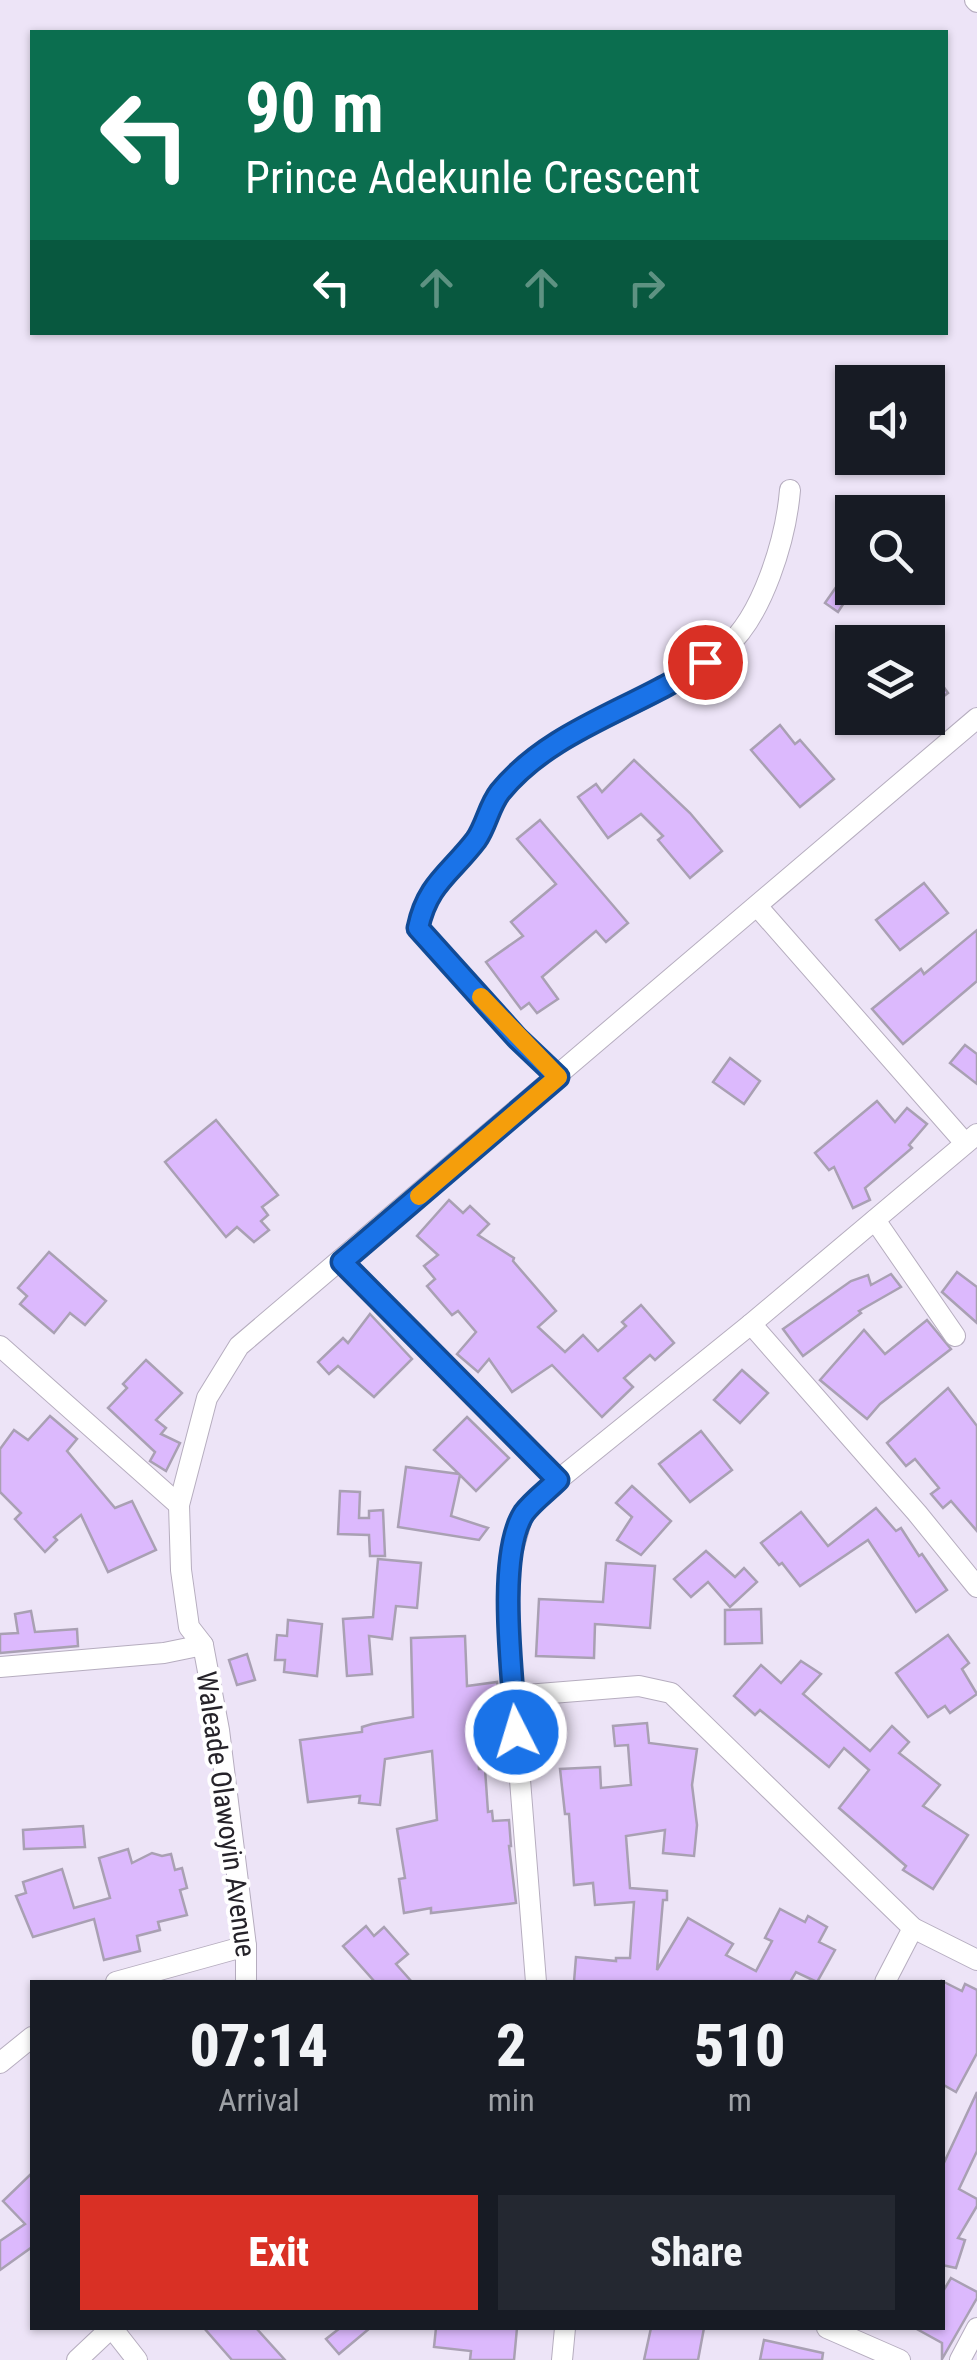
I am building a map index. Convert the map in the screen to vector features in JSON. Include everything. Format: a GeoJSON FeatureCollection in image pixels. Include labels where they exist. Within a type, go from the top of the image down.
{"type":"FeatureCollection","features":[{"type":"Feature","properties":{"kind":"street"},"geometry":{"type":"LineString","coordinates":[[558,1077],[517,1038],[418,928],[422,908],[437,881],[478,838],[499,793],[531,760],[564,738],[685,676],[726,648],[746,625],[764,590],[781,542],[790,490]]}},
{"type":"Feature","properties":{"kind":"street","name":"Waleade Olawoyin Avenue"},"geometry":{"type":"LineString","coordinates":[[246,1980],[246,1946],[220,1730],[203,1645],[189,1627],[182,1570],[179,1506],[207,1398],[240,1346],[977,718]]}},
{"type":"Feature","properties":{"kind":"street"},"geometry":{"type":"LineString","coordinates":[[536,1980],[507,1616],[512,1553],[523,1514],[558,1480],[971,1139],[756,906]]}},
{"type":"Feature","properties":{"kind":"street"},"geometry":{"type":"LineString","coordinates":[[875,1220],[956,1336]]}},
{"type":"Feature","properties":{"kind":"street"},"geometry":{"type":"LineString","coordinates":[[342,1262],[558,1480]]}},
{"type":"Feature","properties":{"kind":"street"},"geometry":{"type":"LineString","coordinates":[[751,1324],[917,1512],[977,1587]]}},
{"type":"Feature","properties":{"kind":"street"},"geometry":{"type":"LineString","coordinates":[[0,1346],[179,1506]]}},
{"type":"Feature","properties":{"kind":"street"},"geometry":{"type":"LineString","coordinates":[[0,1667],[164,1653],[203,1645]]}},
{"type":"Feature","properties":{"kind":"street"},"geometry":{"type":"LineString","coordinates":[[514,1696],[639,1686],[670,1693],[913,1928],[977,1960]]}},
{"type":"Feature","properties":{"kind":"street"},"geometry":{"type":"LineString","coordinates":[[887,1980],[913,1928]]}},
{"type":"Feature","properties":{"kind":"street"},"geometry":{"type":"LineString","coordinates":[[123,1980],[246,1946]]}},
{"type":"Feature","properties":{"kind":"street"},"geometry":{"type":"LineString","coordinates":[[0,2063],[30,2039]]}},
{"type":"Feature","properties":{"kind":"street"},"geometry":{"type":"LineString","coordinates":[[960,2360],[977,2328]]}},
{"type":"Feature","properties":{"kind":"street"},"geometry":{"type":"LineString","coordinates":[[77,2360],[109,2330]]}},
{"type":"Feature","properties":{"kind":"street"},"geometry":{"type":"LineString","coordinates":[[113,2330],[137,2360]]}},
{"type":"Feature","properties":{"kind":"street"},"geometry":{"type":"LineString","coordinates":[[562,2360],[565,2330]]}},
{"type":"Feature","properties":{"kind":"street"},"geometry":{"type":"LineString","coordinates":[[832,2330],[900,2360]]}},
{"type":"Feature","properties":{"kind":"building"},"geometry":{"type":"Polygon","coordinates":[[[835,589],[835,605],[843,605],[838,612],[825,603],[835,589]]]}},
{"type":"Feature","properties":{"kind":"building"},"geometry":{"type":"Polygon","coordinates":[[[780,725],[795,744],[800,740],[834,779],[800,807],[751,750],[780,725]]]}},
{"type":"Feature","properties":{"kind":"building"},"geometry":{"type":"Polygon","coordinates":[[[634,760],[690,813],[722,851],[690,878],[658,840],[663,836],[641,814],[608,838],[578,797],[596,784],[602,792],[634,760]]]}},
{"type":"Feature","properties":{"kind":"building"},"geometry":{"type":"Polygon","coordinates":[[[540,820],[628,923],[606,942],[596,931],[542,977],[558,999],[537,1013],[529,1003],[521,1009],[486,962],[523,936],[511,922],[556,884],[517,839],[540,820]]]}},
{"type":"Feature","properties":{"kind":"building"},"geometry":{"type":"Polygon","coordinates":[[[924,883],[948,913],[900,950],[876,920],[924,883]]]}},
{"type":"Feature","properties":{"kind":"building"},"geometry":{"type":"Polygon","coordinates":[[[977,930],[977,981],[903,1044],[872,1009],[921,969],[924,974],[977,930]]]}},
{"type":"Feature","properties":{"kind":"building"},"geometry":{"type":"Polygon","coordinates":[[[965,1045],[977,1054],[977,1084],[950,1063],[965,1045]]]}},
{"type":"Feature","properties":{"kind":"building"},"geometry":{"type":"Polygon","coordinates":[[[730,1058],[760,1081],[744,1104],[713,1082],[730,1058]]]}},
{"type":"Feature","properties":{"kind":"building"},"geometry":{"type":"Polygon","coordinates":[[[877,1101],[895,1122],[907,1108],[927,1124],[909,1145],[912,1148],[865,1188],[870,1200],[853,1208],[834,1167],[829,1170],[815,1153],[877,1101]]]}},
{"type":"Feature","properties":{"kind":"building"},"geometry":{"type":"Polygon","coordinates":[[[216,1120],[278,1195],[262,1207],[268,1215],[261,1221],[269,1230],[254,1242],[237,1227],[226,1237],[165,1162],[216,1120]]]}},
{"type":"Feature","properties":{"kind":"building"},"geometry":{"type":"Polygon","coordinates":[[[449,1200],[463,1213],[470,1206],[489,1224],[478,1235],[514,1258],[556,1311],[538,1327],[565,1352],[583,1335],[598,1351],[626,1326],[622,1322],[641,1305],[674,1343],[655,1360],[650,1355],[624,1378],[633,1387],[602,1417],[552,1365],[512,1392],[489,1359],[478,1372],[457,1354],[476,1332],[458,1311],[452,1315],[427,1286],[435,1279],[424,1266],[438,1255],[417,1236],[449,1200]]]}},
{"type":"Feature","properties":{"kind":"building"},"geometry":{"type":"Polygon","coordinates":[[[49,1252],[106,1301],[85,1325],[70,1313],[54,1333],[20,1304],[27,1296],[18,1288],[49,1252]]]}},
{"type":"Feature","properties":{"kind":"building"},"geometry":{"type":"Polygon","coordinates":[[[957,1272],[977,1287],[977,1323],[942,1292],[957,1272]]]}},
{"type":"Feature","properties":{"kind":"building"},"geometry":{"type":"Polygon","coordinates":[[[891,1274],[901,1287],[859,1311],[803,1356],[783,1329],[851,1281],[868,1275],[871,1285],[891,1274]]]}},
{"type":"Feature","properties":{"kind":"building"},"geometry":{"type":"Polygon","coordinates":[[[370,1314],[412,1359],[374,1397],[338,1366],[329,1374],[318,1362],[343,1338],[348,1343],[370,1314]]]}},
{"type":"Feature","properties":{"kind":"building"},"geometry":{"type":"Polygon","coordinates":[[[927,1320],[951,1349],[880,1404],[867,1419],[820,1380],[864,1330],[885,1354],[927,1320]]]}},
{"type":"Feature","properties":{"kind":"building"},"geometry":{"type":"Polygon","coordinates":[[[146,1360],[182,1393],[156,1420],[166,1428],[161,1434],[180,1443],[166,1471],[150,1461],[155,1452],[108,1408],[127,1388],[123,1384],[146,1360]]]}},
{"type":"Feature","properties":{"kind":"building"},"geometry":{"type":"Polygon","coordinates":[[[742,1370],[768,1393],[740,1423],[714,1400],[742,1370]]]}},
{"type":"Feature","properties":{"kind":"building"},"geometry":{"type":"Polygon","coordinates":[[[948,1388],[977,1426],[977,1531],[951,1501],[943,1508],[931,1494],[939,1488],[915,1459],[906,1466],[887,1443],[948,1388]]]}},
{"type":"Feature","properties":{"kind":"building"},"geometry":{"type":"Polygon","coordinates":[[[50,1416],[77,1439],[67,1451],[115,1508],[132,1501],[156,1550],[108,1572],[81,1515],[54,1537],[57,1540],[45,1552],[15,1519],[21,1513],[0,1492],[0,1449],[14,1430],[28,1440],[50,1416]]]}},
{"type":"Feature","properties":{"kind":"building"},"geometry":{"type":"Polygon","coordinates":[[[467,1417],[509,1458],[476,1491],[460,1475],[451,1516],[488,1528],[479,1540],[398,1527],[406,1467],[459,1474],[434,1450],[467,1417]]]}},
{"type":"Feature","properties":{"kind":"building"},"geometry":{"type":"Polygon","coordinates":[[[701,1431],[732,1470],[690,1502],[659,1464],[701,1431]]]}},
{"type":"Feature","properties":{"kind":"building"},"geometry":{"type":"Polygon","coordinates":[[[632,1486],[671,1521],[641,1555],[617,1540],[632,1517],[616,1503],[632,1486]]]}},
{"type":"Feature","properties":{"kind":"building"},"geometry":{"type":"Polygon","coordinates":[[[340,1491],[360,1492],[359,1518],[369,1518],[369,1511],[383,1510],[385,1556],[370,1556],[369,1535],[338,1534],[340,1491]]]}},
{"type":"Feature","properties":{"kind":"building"},"geometry":{"type":"Polygon","coordinates":[[[876,1508],[896,1531],[901,1528],[947,1590],[916,1612],[868,1540],[800,1586],[761,1543],[801,1512],[828,1546],[876,1508]]]}},
{"type":"Feature","properties":{"kind":"building"},"geometry":{"type":"Polygon","coordinates":[[[706,1551],[735,1577],[744,1568],[757,1582],[730,1607],[708,1582],[691,1597],[674,1579],[706,1551]]]}},
{"type":"Feature","properties":{"kind":"building"},"geometry":{"type":"Polygon","coordinates":[[[378,1559],[421,1563],[417,1608],[396,1606],[392,1639],[369,1636],[372,1674],[347,1676],[343,1619],[373,1617],[378,1559]]]}},
{"type":"Feature","properties":{"kind":"building"},"geometry":{"type":"Polygon","coordinates":[[[606,1563],[655,1566],[650,1628],[595,1624],[594,1658],[536,1656],[539,1599],[603,1602],[606,1563]]]}},
{"type":"Feature","properties":{"kind":"building"},"geometry":{"type":"Polygon","coordinates":[[[761,1609],[762,1643],[725,1644],[725,1610],[761,1609]]]}},
{"type":"Feature","properties":{"kind":"building"},"geometry":{"type":"Polygon","coordinates":[[[31,1611],[35,1632],[77,1629],[78,1646],[0,1653],[0,1634],[18,1633],[15,1614],[31,1611]]]}},
{"type":"Feature","properties":{"kind":"building"},"geometry":{"type":"Polygon","coordinates":[[[288,1620],[322,1624],[317,1676],[284,1672],[285,1660],[275,1660],[277,1635],[287,1636],[288,1620]]]}},
{"type":"Feature","properties":{"kind":"building"},"geometry":{"type":"Polygon","coordinates":[[[948,1635],[969,1663],[962,1669],[977,1694],[950,1713],[945,1706],[928,1717],[896,1673],[948,1635]]]}},
{"type":"Feature","properties":{"kind":"building"},"geometry":{"type":"Polygon","coordinates":[[[465,1636],[467,1686],[497,1682],[499,1697],[481,1700],[486,1740],[477,1741],[479,1769],[485,1769],[488,1812],[492,1811],[493,1821],[509,1820],[516,1903],[404,1913],[399,1879],[405,1878],[397,1829],[437,1820],[432,1751],[385,1759],[380,1805],[359,1803],[360,1796],[308,1802],[300,1740],[362,1732],[362,1727],[372,1724],[413,1717],[411,1638],[465,1636]]]}},
{"type":"Feature","properties":{"kind":"building"},"geometry":{"type":"Polygon","coordinates":[[[247,1654],[255,1680],[237,1685],[229,1660],[247,1654]]]}},
{"type":"Feature","properties":{"kind":"building"},"geometry":{"type":"Polygon","coordinates":[[[801,1661],[821,1674],[803,1694],[870,1751],[892,1726],[909,1742],[899,1753],[940,1785],[923,1806],[968,1835],[933,1889],[903,1870],[906,1866],[839,1808],[869,1770],[844,1748],[829,1767],[760,1710],[755,1715],[734,1696],[761,1665],[781,1683],[801,1661]]]}},
{"type":"Feature","properties":{"kind":"building"},"geometry":{"type":"Polygon","coordinates":[[[647,1723],[649,1743],[697,1749],[692,1785],[697,1825],[694,1856],[663,1853],[665,1830],[626,1836],[630,1888],[667,1891],[657,1970],[688,1918],[733,1944],[726,1955],[756,1971],[772,1941],[765,1938],[780,1909],[805,1922],[808,1916],[827,1927],[819,1942],[835,1950],[818,1980],[796,1972],[791,1980],[574,1980],[576,1957],[616,1961],[630,1958],[634,1902],[595,1905],[593,1883],[574,1885],[569,1814],[565,1814],[560,1769],[600,1767],[601,1788],[631,1785],[628,1745],[615,1746],[613,1726],[647,1723]]]}},
{"type":"Feature","properties":{"kind":"building"},"geometry":{"type":"Polygon","coordinates":[[[83,1826],[85,1847],[24,1849],[23,1830],[83,1826]]]}},
{"type":"Feature","properties":{"kind":"building"},"geometry":{"type":"Polygon","coordinates":[[[128,1849],[132,1863],[152,1853],[171,1854],[175,1870],[182,1868],[187,1888],[180,1890],[187,1915],[158,1922],[160,1930],[137,1936],[140,1951],[104,1960],[94,1919],[33,1937],[16,1896],[26,1893],[23,1882],[62,1869],[74,1908],[110,1898],[99,1858],[128,1849]]]}},
{"type":"Feature","properties":{"kind":"building"},"geometry":{"type":"Polygon","coordinates":[[[366,1926],[374,1936],[384,1927],[408,1954],[396,1964],[410,1980],[373,1980],[343,1946],[366,1926]]]}},
{"type":"Feature","properties":{"kind":"building"},"geometry":{"type":"Polygon","coordinates":[[[945,1982],[962,1991],[965,1984],[977,1990],[977,2053],[956,2092],[945,2086],[945,1982]]]}},
{"type":"Feature","properties":{"kind":"building"},"geometry":{"type":"Polygon","coordinates":[[[977,2092],[977,2151],[959,2189],[977,2199],[977,2206],[958,2238],[965,2240],[956,2268],[945,2266],[945,2161],[977,2092]]]}},
{"type":"Feature","properties":{"kind":"building"},"geometry":{"type":"Polygon","coordinates":[[[30,2175],[30,2248],[0,2270],[0,2241],[25,2224],[3,2201],[30,2175]]]}},
{"type":"Feature","properties":{"kind":"building"},"geometry":{"type":"Polygon","coordinates":[[[951,2278],[977,2292],[977,2298],[942,2359],[942,2343],[919,2330],[945,2330],[945,2288],[951,2278]]]}},
{"type":"Feature","properties":{"kind":"building"},"geometry":{"type":"Polygon","coordinates":[[[206,2330],[258,2330],[285,2360],[232,2360],[206,2330]]]}},
{"type":"Feature","properties":{"kind":"building"},"geometry":{"type":"Polygon","coordinates":[[[337,2330],[368,2330],[339,2354],[326,2339],[337,2330]]]}},
{"type":"Feature","properties":{"kind":"building"},"geometry":{"type":"Polygon","coordinates":[[[436,2330],[517,2330],[514,2360],[470,2360],[471,2351],[434,2347],[436,2330]]]}},
{"type":"Feature","properties":{"kind":"building"},"geometry":{"type":"Polygon","coordinates":[[[651,2330],[704,2330],[698,2360],[644,2360],[651,2330]]]}},
{"type":"Feature","properties":{"kind":"building"},"geometry":{"type":"Polygon","coordinates":[[[764,2340],[823,2353],[822,2360],[760,2360],[764,2340]]]}},
{"type":"Feature","properties":{"kind":"slow traffic"},"geometry":{"type":"LineString","coordinates":[[419,1196],[558,1077],[481,997]]}},
{"type":"Feature","properties":{"kind":"route"},"geometry":{"type":"LineString","coordinates":[[516,1732],[507,1616],[512,1553],[523,1514],[558,1480],[342,1262],[558,1077],[517,1038],[418,928],[422,908],[437,881],[478,838],[499,793],[531,760],[705,662]]}}]}
